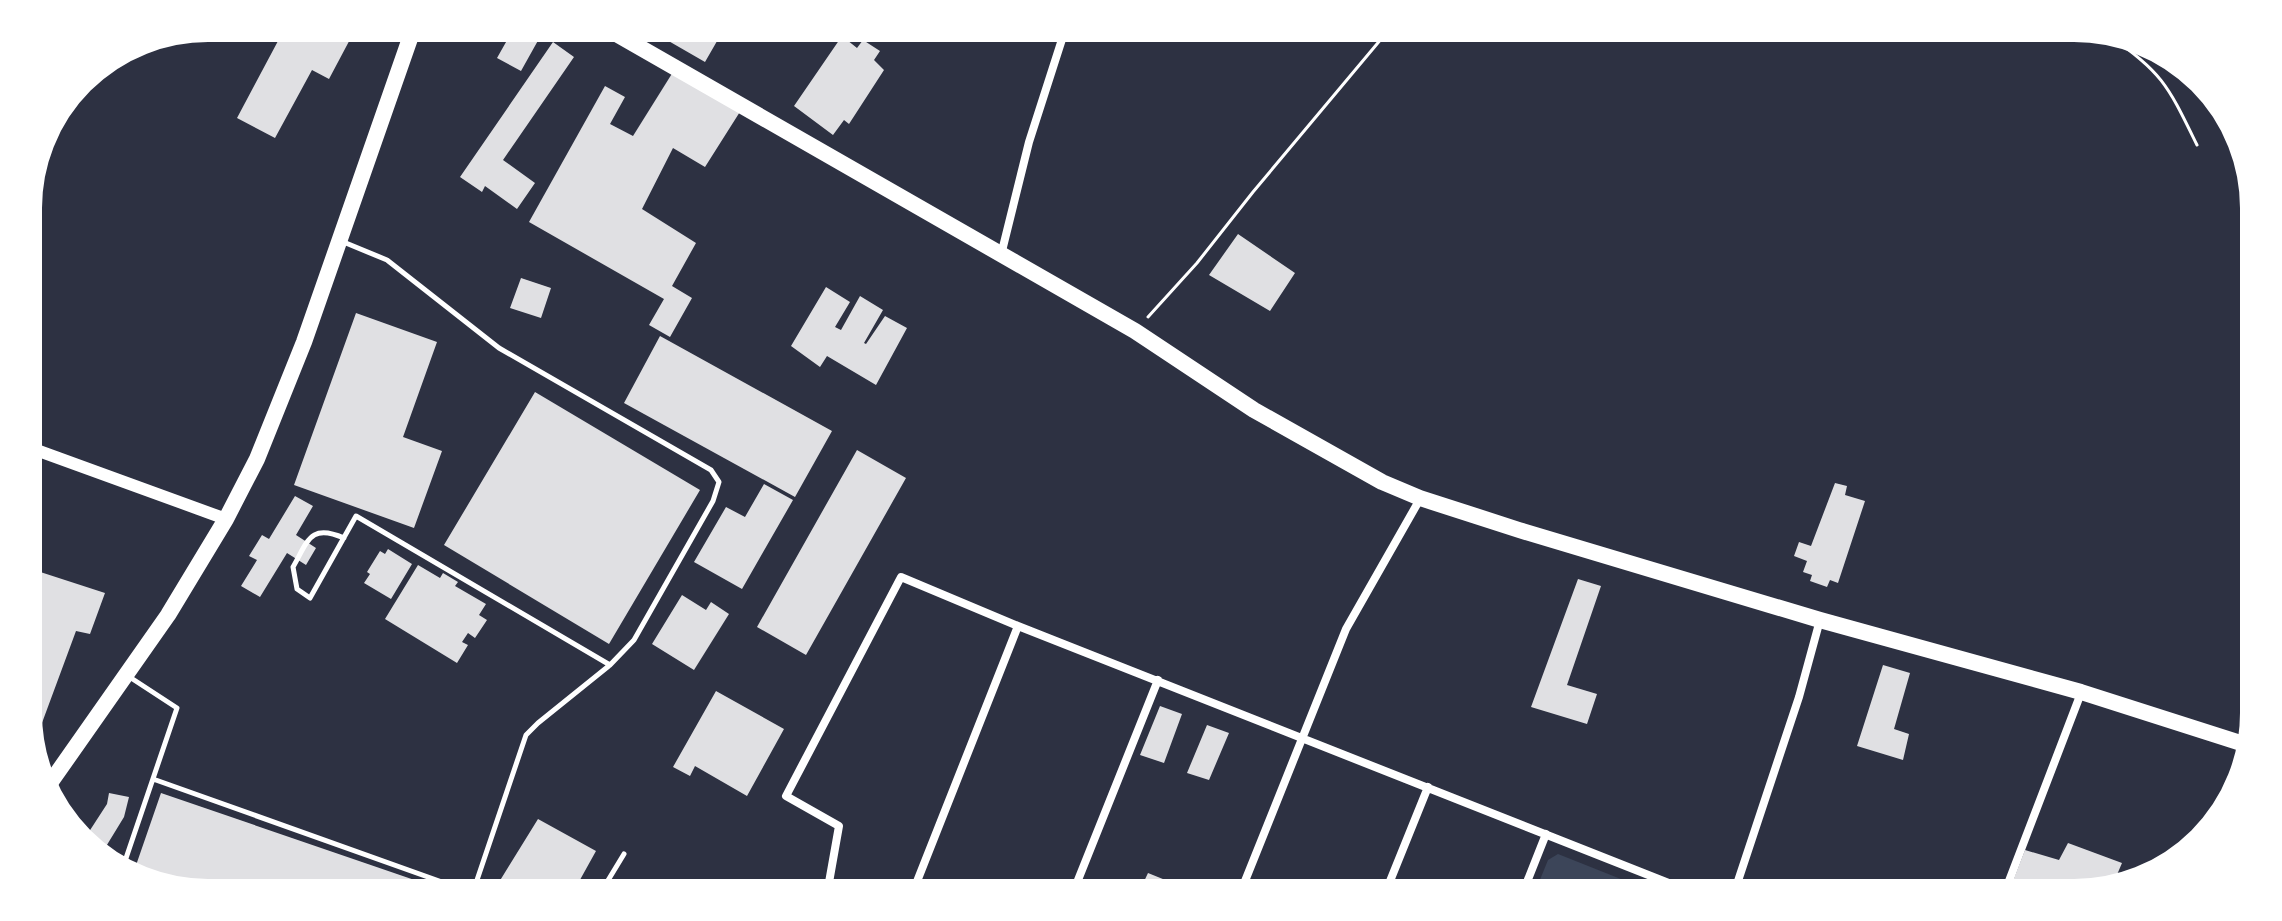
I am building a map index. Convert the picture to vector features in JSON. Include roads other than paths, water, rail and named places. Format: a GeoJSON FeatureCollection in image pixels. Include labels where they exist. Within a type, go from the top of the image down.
{"type":"FeatureCollection","features":[{"type":"Feature","properties":{"kind":"main road"},"geometry":{"type":"LineString","coordinates":[[54,778],[168,615],[226,519],[257,459],[340,241],[410,40]]}},
{"type":"Feature","properties":{"kind":"main road"},"geometry":{"type":"LineString","coordinates":[[627,40],[1135,331],[1254,410],[1350,465],[1420,498],[1820,620],[2081,692],[2239,743]]}},
{"type":"Feature","properties":{"kind":"street"},"geometry":{"type":"LineString","coordinates":[[1001,255],[1029,142],[1062,40]]}},
{"type":"Feature","properties":{"kind":"street"},"geometry":{"type":"LineString","coordinates":[[40,451],[226,519]]}},
{"type":"Feature","properties":{"kind":"street"},"geometry":{"type":"LineString","coordinates":[[1245,881],[1346,629],[1420,498]]}},
{"type":"Feature","properties":{"kind":"street"},"geometry":{"type":"LineString","coordinates":[[829,881],[839,826],[786,796],[901,577],[1664,881]]}},
{"type":"Feature","properties":{"kind":"street"},"geometry":{"type":"LineString","coordinates":[[1738,881],[1799,697],[1820,620]]}},
{"type":"Feature","properties":{"kind":"street"},"geometry":{"type":"LineString","coordinates":[[917,881],[1018,626]]}},
{"type":"Feature","properties":{"kind":"street"},"geometry":{"type":"LineString","coordinates":[[1078,881],[1158,680]]}},
{"type":"Feature","properties":{"kind":"street"},"geometry":{"type":"LineString","coordinates":[[2009,881],[2081,692]]}},
{"type":"Feature","properties":{"kind":"street"},"geometry":{"type":"LineString","coordinates":[[1390,881],[1428,787]]}},
{"type":"Feature","properties":{"kind":"street"},"geometry":{"type":"LineString","coordinates":[[1527,881],[1546,834]]}},
{"type":"Feature","properties":{"kind":"lane"},"geometry":{"type":"LineString","coordinates":[[340,241],[387,260],[499,348],[711,470],[719,482],[713,501],[634,640],[610,665],[526,735],[477,881]]}},
{"type":"Feature","properties":{"kind":"lane"},"geometry":{"type":"LineString","coordinates":[[344,538],[329,531],[311,535],[293,567],[297,589],[310,598],[344,538],[356,516],[610,665]]}},
{"type":"Feature","properties":{"kind":"lane"},"geometry":{"type":"LineString","coordinates":[[126,859],[177,708],[127,676]]}},
{"type":"Feature","properties":{"kind":"lane"},"geometry":{"type":"LineString","coordinates":[[153,779],[439,881]]}},
{"type":"Feature","properties":{"kind":"lane"},"geometry":{"type":"LineString","coordinates":[[608,881],[624,854]]}}]}
